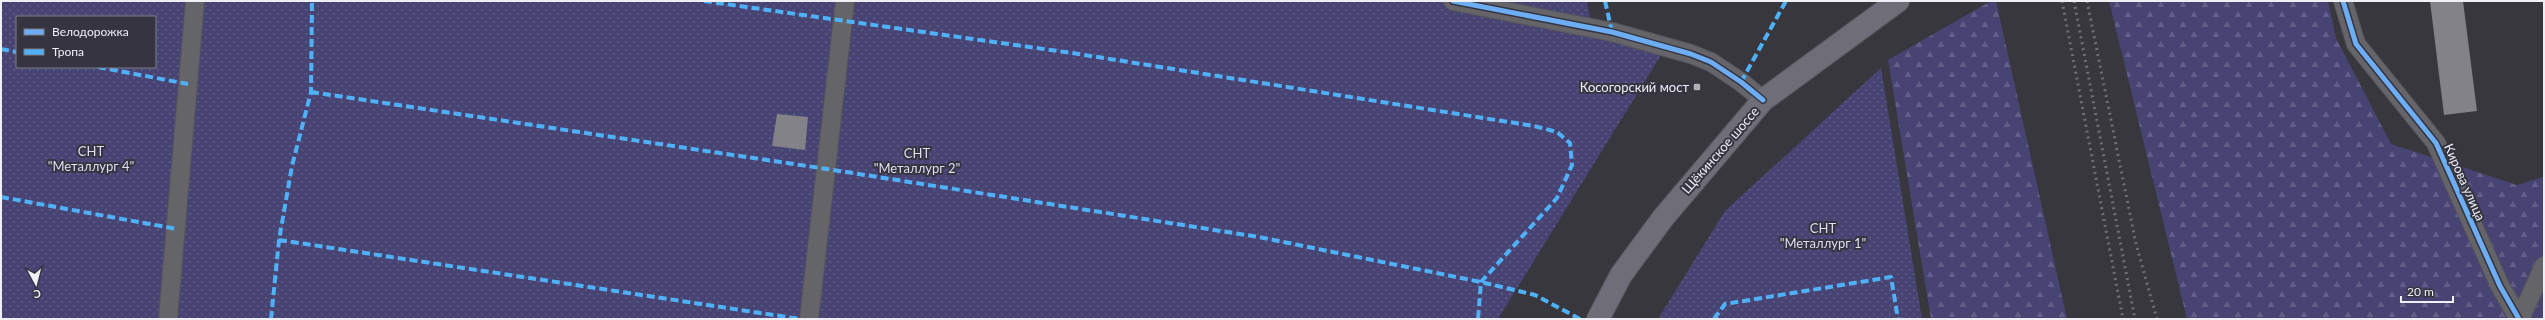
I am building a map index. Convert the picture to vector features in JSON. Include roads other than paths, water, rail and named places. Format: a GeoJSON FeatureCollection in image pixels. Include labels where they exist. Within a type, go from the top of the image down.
{"type":"FeatureCollection","features":[{"type":"Feature","properties":{"kind":"main road","name":"Щёкинское шоссе"},"geometry":{"type":"LineString","coordinates":[[1598,319],[1620,275],[1663,218],[1763,100],[1898,1]]}},
{"type":"Feature","properties":{"kind":"street"},"geometry":{"type":"LineString","coordinates":[[168,319],[196,1]]}},
{"type":"Feature","properties":{"kind":"street"},"geometry":{"type":"LineString","coordinates":[[809,319],[845,1]]}},
{"type":"Feature","properties":{"kind":"street"},"geometry":{"type":"LineString","coordinates":[[1453,1],[1612,32],[1691,54],[1717,66],[1763,100]]}},
{"type":"Feature","properties":{"kind":"street","name":"Кирова улица"},"geometry":{"type":"LineString","coordinates":[[2343,1],[2356,44],[2436,142],[2500,286],[2519,319]]}},
{"type":"Feature","properties":{"kind":"street"},"geometry":{"type":"LineString","coordinates":[[2519,319],[2544,266]]}},
{"type":"Feature","properties":{"kind":"railway"},"geometry":{"type":"LineString","coordinates":[[2062,1],[2123,319]]}},
{"type":"Feature","properties":{"kind":"railway"},"geometry":{"type":"LineString","coordinates":[[2074,1],[2135,319]]}},
{"type":"Feature","properties":{"kind":"railway"},"geometry":{"type":"LineString","coordinates":[[2087,1],[2136,244],[2157,319]]}},
{"type":"Feature","properties":{"kind":"place","name":"Косогорский мост"},"geometry":{"type":"Point","coordinates":[1697,87]}},
{"type":"Feature","properties":{"kind":"park label","name":"СНТ \"Металлург 4\""},"geometry":{"type":"Point","coordinates":[91,158]}},
{"type":"Feature","properties":{"kind":"park label","name":"СНТ \"Металлург 2\""},"geometry":{"type":"Point","coordinates":[917,160]}},
{"type":"Feature","properties":{"kind":"park label","name":"СНТ \"Металлург 1\""},"geometry":{"type":"Point","coordinates":[1823,236]}}]}
